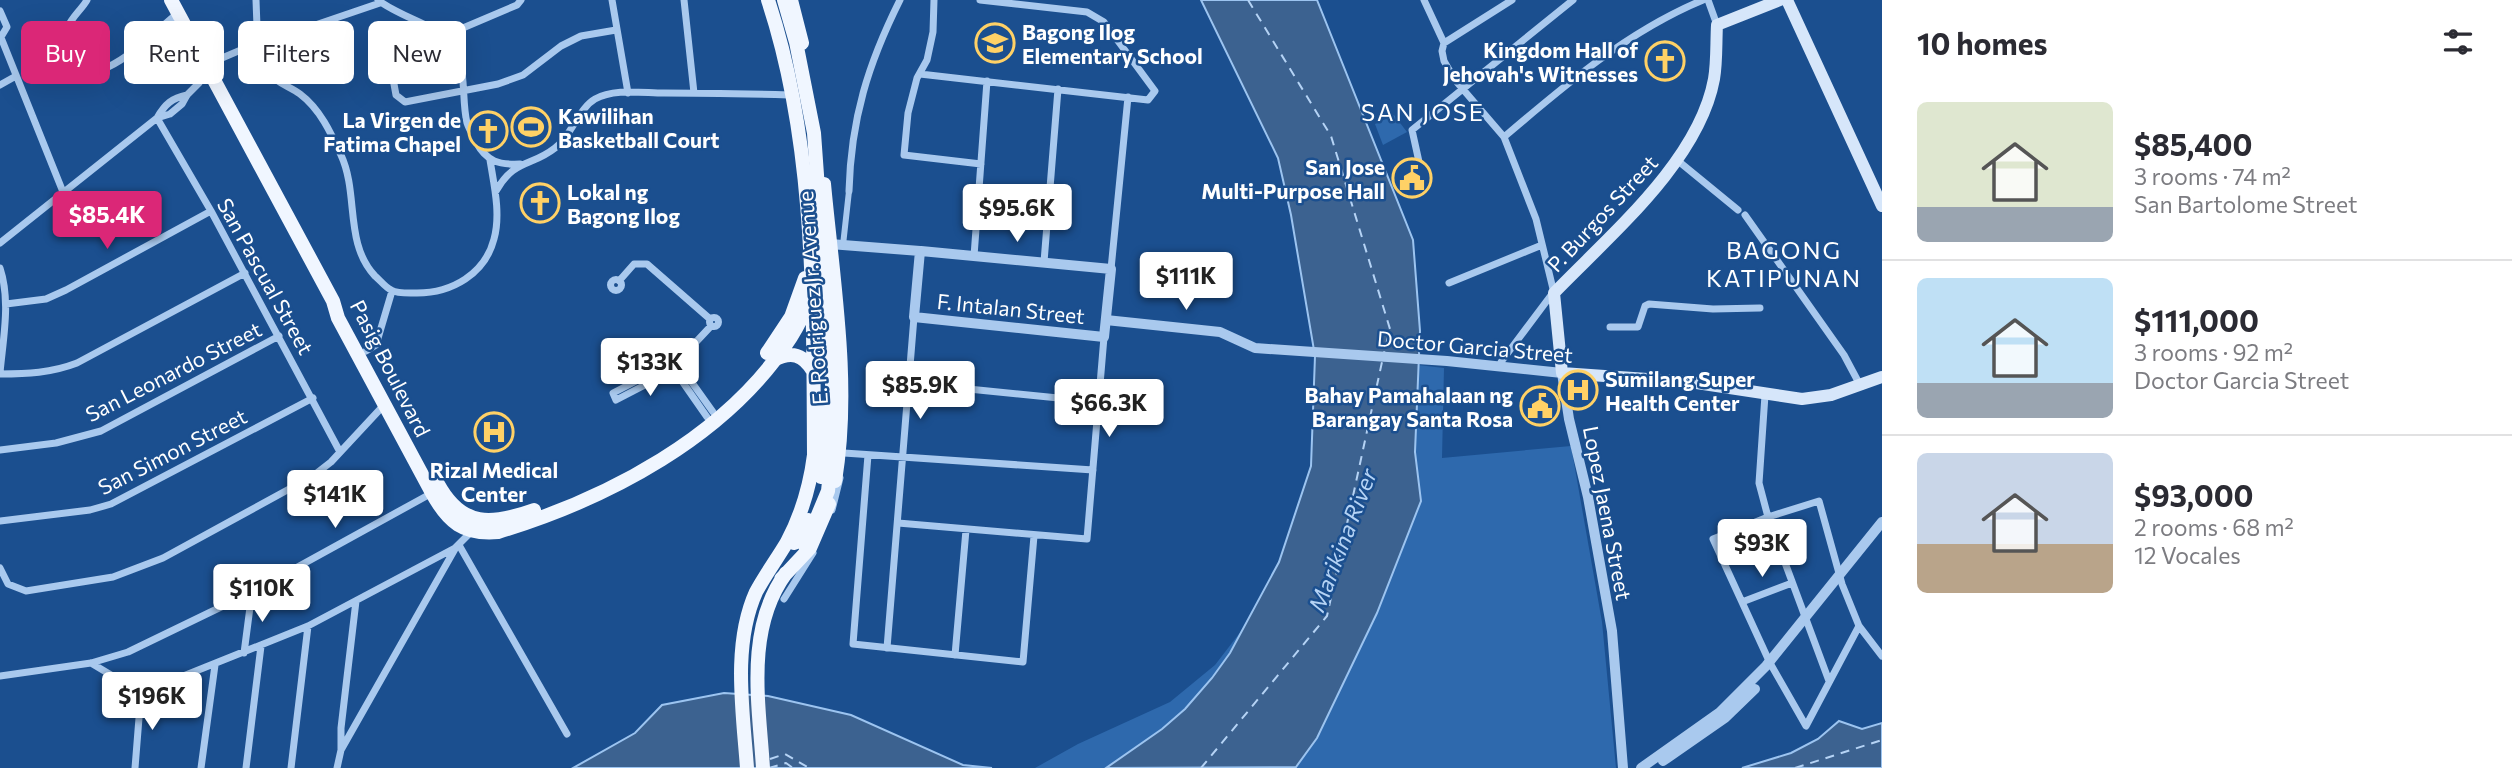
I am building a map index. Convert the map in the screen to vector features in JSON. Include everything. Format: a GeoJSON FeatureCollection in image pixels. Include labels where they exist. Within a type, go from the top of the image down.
{"type":"FeatureCollection","features":[{"type":"Feature","properties":{"kind":"main road","name":"E. Rodriguez Jr. Avenue"},"geometry":{"type":"LineString","coordinates":[[768,0],[792,96],[802,157],[809,242],[814,455],[810,485],[775,575]]}},
{"type":"Feature","properties":{"kind":"main road"},"geometry":{"type":"LineString","coordinates":[[763,768],[758,687],[759,646],[764,614],[775,575],[809,519],[819,488],[825,426],[807,135],[788,44],[775,0]]}},
{"type":"Feature","properties":{"kind":"main road"},"geometry":{"type":"LineString","coordinates":[[747,768],[742,689],[744,640],[756,593],[805,546],[828,491],[835,426],[814,133],[796,42],[784,0]]}},
{"type":"Feature","properties":{"kind":"main road","name":"E. Rodriguez Jr. Avenue"},"geometry":{"type":"LineString","coordinates":[[775,575],[810,548],[822,525],[833,493],[842,426],[836,244],[813,100],[791,0]]}},
{"type":"Feature","properties":{"kind":"main road"},"geometry":{"type":"LineString","coordinates":[[1717,25],[1780,0]]}},
{"type":"Feature","properties":{"kind":"main road"},"geometry":{"type":"LineString","coordinates":[[1787,0],[1882,206]]}},
{"type":"Feature","properties":{"kind":"main road"},"geometry":{"type":"LineString","coordinates":[[776,25],[797,20]]}},
{"type":"Feature","properties":{"kind":"main road","name":"P. Burgos Street"},"geometry":{"type":"LineString","coordinates":[[1553,294],[1648,196],[1676,160],[1708,102],[1714,78],[1717,25]]}},
{"type":"Feature","properties":{"kind":"main road","name":"Pasig Boulevard"},"geometry":{"type":"LineString","coordinates":[[216,84],[432,493],[445,513],[463,528],[475,526]]}},
{"type":"Feature","properties":{"kind":"main road"},"geometry":{"type":"LineString","coordinates":[[475,526],[512,517],[604,482],[650,458],[710,415],[759,364],[791,317],[804,281],[809,242]]}},
{"type":"Feature","properties":{"kind":"main road"},"geometry":{"type":"LineString","coordinates":[[475,526],[498,532],[589,498],[642,471],[710,424],[747,390],[790,339],[836,244]]}},
{"type":"Feature","properties":{"kind":"main road","name":"Lopez Jaena Street"},"geometry":{"type":"LineString","coordinates":[[1553,294],[1562,373]]}},
{"type":"Feature","properties":{"kind":"main road","name":"Pasig Boulevard"},"geometry":{"type":"LineString","coordinates":[[333,301],[345,313],[446,498],[475,526]]}},
{"type":"Feature","properties":{"kind":"main road"},"geometry":{"type":"LineString","coordinates":[[1560,354],[1568,367],[1579,374]]}},
{"type":"Feature","properties":{"kind":"main road"},"geometry":{"type":"LineString","coordinates":[[774,359],[796,355],[806,360],[813,377]]}},
{"type":"Feature","properties":{"kind":"main road","name":"Doctor Garcia Street"},"geometry":{"type":"LineString","coordinates":[[1562,373],[1690,382],[1802,399],[1831,395],[1882,377]]}},
{"type":"Feature","properties":{"kind":"street"},"geometry":{"type":"LineString","coordinates":[[87,0],[68,27],[67,43],[75,61],[94,71],[107,68],[120,59],[175,6]]}},
{"type":"Feature","properties":{"kind":"street"},"geometry":{"type":"LineString","coordinates":[[256,0],[258,21]]}},
{"type":"Feature","properties":{"kind":"street"},"geometry":{"type":"LineString","coordinates":[[466,27],[517,5],[521,0]]}},
{"type":"Feature","properties":{"kind":"street"},"geometry":{"type":"LineString","coordinates":[[612,0],[628,93]]}},
{"type":"Feature","properties":{"kind":"street"},"geometry":{"type":"LineString","coordinates":[[684,0],[694,93]]}},
{"type":"Feature","properties":{"kind":"street"},"geometry":{"type":"LineString","coordinates":[[836,244],[849,191],[849,161],[859,101],[879,43],[900,0]]}},
{"type":"Feature","properties":{"kind":"street"},"geometry":{"type":"LineString","coordinates":[[934,0],[927,60],[908,113],[904,155],[981,163]]}},
{"type":"Feature","properties":{"kind":"street"},"geometry":{"type":"LineString","coordinates":[[920,74],[1148,100],[1155,91],[1104,22],[1095,15],[979,0]]}},
{"type":"Feature","properties":{"kind":"street","name":"Lopez Jaena Street"},"geometry":{"type":"LineString","coordinates":[[1424,0],[1444,43],[1444,61],[1463,90],[1504,137],[1536,219],[1553,294]]}},
{"type":"Feature","properties":{"kind":"street"},"geometry":{"type":"LineString","coordinates":[[1444,43],[1513,0]]}},
{"type":"Feature","properties":{"kind":"street"},"geometry":{"type":"LineString","coordinates":[[1423,180],[1412,130],[1573,0]]}},
{"type":"Feature","properties":{"kind":"street"},"geometry":{"type":"LineString","coordinates":[[1504,137],[1618,46],[1672,14],[1706,0],[1717,25]]}},
{"type":"Feature","properties":{"kind":"street"},"geometry":{"type":"LineString","coordinates":[[324,21],[379,1],[416,21]]}},
{"type":"Feature","properties":{"kind":"street"},"geometry":{"type":"LineString","coordinates":[[0,11],[6,25],[0,36],[63,192]]}},
{"type":"Feature","properties":{"kind":"street"},"geometry":{"type":"LineString","coordinates":[[394,84],[396,95],[405,102],[498,84],[523,75],[561,46],[581,36],[616,30]]}},
{"type":"Feature","properties":{"kind":"street"},"geometry":{"type":"LineString","coordinates":[[0,85],[16,76]]}},
{"type":"Feature","properties":{"kind":"street"},"geometry":{"type":"LineString","coordinates":[[974,256],[988,81]]}},
{"type":"Feature","properties":{"kind":"street"},"geometry":{"type":"LineString","coordinates":[[0,243],[158,118],[164,106],[173,99],[187,95],[198,84]]}},
{"type":"Feature","properties":{"kind":"street"},"geometry":{"type":"LineString","coordinates":[[285,84],[303,96],[328,128],[346,166],[358,250],[368,268],[393,291],[409,293],[445,291],[461,282],[478,267],[491,249],[494,239],[496,192],[489,160],[468,126],[464,84]]}},
{"type":"Feature","properties":{"kind":"street"},"geometry":{"type":"LineString","coordinates":[[1044,262],[1058,89]]}},
{"type":"Feature","properties":{"kind":"street"},"geometry":{"type":"LineString","coordinates":[[496,192],[506,176],[520,164],[557,147],[568,136],[586,107],[605,96],[628,93],[694,93],[792,96]]}},
{"type":"Feature","properties":{"kind":"street"},"geometry":{"type":"LineString","coordinates":[[898,523],[1087,539],[1128,97]]}},
{"type":"Feature","properties":{"kind":"street","name":"San Pascual Street"},"geometry":{"type":"LineString","coordinates":[[158,118],[245,273],[340,452]]}},
{"type":"Feature","properties":{"kind":"street"},"geometry":{"type":"LineString","coordinates":[[489,160],[520,164]]}},
{"type":"Feature","properties":{"kind":"street"},"geometry":{"type":"LineString","coordinates":[[1676,160],[1742,212],[1844,355],[1860,385]]}},
{"type":"Feature","properties":{"kind":"street"},"geometry":{"type":"LineString","coordinates":[[6,304],[46,299],[211,211]]}},
{"type":"Feature","properties":{"kind":"street"},"geometry":{"type":"LineString","coordinates":[[809,242],[1111,269]]}},
{"type":"Feature","properties":{"kind":"street"},"geometry":{"type":"LineString","coordinates":[[1449,283],[1542,245]]}},
{"type":"Feature","properties":{"kind":"street"},"geometry":{"type":"LineString","coordinates":[[887,648],[920,251]]}},
{"type":"Feature","properties":{"kind":"street"},"geometry":{"type":"LineString","coordinates":[[619,281],[634,264],[647,264],[711,322],[681,358]]}},
{"type":"Feature","properties":{"kind":"street"},"geometry":{"type":"LineString","coordinates":[[0,268],[6,304],[0,374],[57,371],[245,273]]}},
{"type":"Feature","properties":{"kind":"street"},"geometry":{"type":"LineString","coordinates":[[366,351],[376,345],[393,291]]}},
{"type":"Feature","properties":{"kind":"street"},"geometry":{"type":"LineString","coordinates":[[1502,362],[1553,294]]}},
{"type":"Feature","properties":{"kind":"street"},"geometry":{"type":"LineString","coordinates":[[1610,327],[1638,327],[1645,306],[1649,304],[1713,309],[1760,308]]}},
{"type":"Feature","properties":{"kind":"street","name":"F. Intalan Street"},"geometry":{"type":"LineString","coordinates":[[914,317],[1104,337]]}},
{"type":"Feature","properties":{"kind":"street","name":"Doctor Garcia Street"},"geometry":{"type":"LineString","coordinates":[[1106,320],[1220,332],[1255,348],[1447,361],[1562,373]]}},
{"type":"Feature","properties":{"kind":"street","name":"San Leonardo Street"},"geometry":{"type":"LineString","coordinates":[[0,450],[56,443],[101,431],[279,336]]}},
{"type":"Feature","properties":{"kind":"street"},"geometry":{"type":"LineString","coordinates":[[674,371],[613,393],[617,400],[674,371],[685,364],[681,358],[672,357],[674,371],[710,415]]}},
{"type":"Feature","properties":{"kind":"street"},"geometry":{"type":"LineString","coordinates":[[784,599],[826,527],[838,495],[844,453],[844,369],[840,360]]}},
{"type":"Feature","properties":{"kind":"street","name":"Lopez Jaena Street"},"geometry":{"type":"LineString","coordinates":[[1562,373],[1612,631],[1623,768]]}},
{"type":"Feature","properties":{"kind":"street"},"geometry":{"type":"LineString","coordinates":[[909,383],[1098,402]]}},
{"type":"Feature","properties":{"kind":"street"},"geometry":{"type":"LineString","coordinates":[[1765,395],[1759,484],[1768,517],[1829,681]]}},
{"type":"Feature","properties":{"kind":"street","name":"San Simon Street"},"geometry":{"type":"LineString","coordinates":[[0,521],[90,510],[111,504],[313,398]]}},
{"type":"Feature","properties":{"kind":"street"},"geometry":{"type":"LineString","coordinates":[[0,568],[8,584],[26,591],[113,577],[139,569],[300,484],[331,462],[385,405]]}},
{"type":"Feature","properties":{"kind":"street"},"geometry":{"type":"LineString","coordinates":[[844,453],[1093,470]]}},
{"type":"Feature","properties":{"kind":"street"},"geometry":{"type":"LineString","coordinates":[[868,455],[853,644],[1023,662],[1034,536]]}},
{"type":"Feature","properties":{"kind":"street"},"geometry":{"type":"LineString","coordinates":[[0,676],[91,663],[128,652],[252,592],[432,493]]}},
{"type":"Feature","properties":{"kind":"street"},"geometry":{"type":"LineString","coordinates":[[1859,626],[1806,726],[1772,666],[1713,539],[1768,517],[1819,501],[1841,580],[1859,626],[1882,656]]}},
{"type":"Feature","properties":{"kind":"street"},"geometry":{"type":"LineString","coordinates":[[1841,580],[1882,522]]}},
{"type":"Feature","properties":{"kind":"street"},"geometry":{"type":"LineString","coordinates":[[341,750],[457,547],[475,526]]}},
{"type":"Feature","properties":{"kind":"street"},"geometry":{"type":"LineString","coordinates":[[955,654],[966,530]]}},
{"type":"Feature","properties":{"kind":"street"},"geometry":{"type":"LineString","coordinates":[[1652,768],[1725,718],[1772,666],[1882,533]]}},
{"type":"Feature","properties":{"kind":"street"},"geometry":{"type":"LineString","coordinates":[[141,693],[309,626],[457,547]]}},
{"type":"Feature","properties":{"kind":"street"},"geometry":{"type":"LineString","coordinates":[[457,547],[567,734]]}},
{"type":"Feature","properties":{"kind":"street"},"geometry":{"type":"LineString","coordinates":[[1742,602],[1792,583]]}},
{"type":"Feature","properties":{"kind":"street"},"geometry":{"type":"LineString","coordinates":[[244,653],[252,592]]}},
{"type":"Feature","properties":{"kind":"street"},"geometry":{"type":"LineString","coordinates":[[337,768],[356,601]]}},
{"type":"Feature","properties":{"kind":"street"},"geometry":{"type":"LineString","coordinates":[[291,768],[309,626]]}},
{"type":"Feature","properties":{"kind":"street"},"geometry":{"type":"LineString","coordinates":[[246,768],[261,646]]}},
{"type":"Feature","properties":{"kind":"street"},"geometry":{"type":"LineString","coordinates":[[91,663],[141,693]]}},
{"type":"Feature","properties":{"kind":"street"},"geometry":{"type":"LineString","coordinates":[[201,768],[215,665]]}},
{"type":"Feature","properties":{"kind":"street"},"geometry":{"type":"LineString","coordinates":[[1641,768],[1720,712],[1772,666]]}},
{"type":"Feature","properties":{"kind":"street"},"geometry":{"type":"LineString","coordinates":[[135,768],[141,693]]}},
{"type":"Feature","properties":{"kind":"shaded area"},"geometry":{"type":"Polygon","coordinates":[[[1394,115],[1407,132],[1383,145],[1375,124],[1394,115]]]}},
{"type":"Feature","properties":{"kind":"shaded area"},"geometry":{"type":"Polygon","coordinates":[[[1418,365],[1444,368],[1442,458],[1571,446],[1602,622],[1616,768],[1295,768],[1317,738],[1377,613],[1420,501],[1415,452],[1418,365]]]}},
{"type":"Feature","properties":{"kind":"shaded area"},"geometry":{"type":"Polygon","coordinates":[[[1245,626],[1222,664],[1180,713],[1115,764],[1106,768],[1035,768],[1078,744],[1170,702],[1215,665],[1245,626]]]}},
{"type":"Feature","properties":{"kind":"water","name":"Marikina River"},"geometry":{"type":"Polygon","coordinates":[[[1201,0],[1317,0],[1413,240],[1420,331],[1415,452],[1421,501],[1377,613],[1317,738],[1296,767],[1106,768],[1162,729],[1185,709],[1230,653],[1279,562],[1311,466],[1315,356],[1291,215],[1278,158],[1201,0]]]}},
{"type":"Feature","properties":{"kind":"water"},"geometry":{"type":"Polygon","coordinates":[[[724,693],[768,696],[851,715],[963,765],[992,768],[573,768],[635,733],[662,705],[724,693]]]}},
{"type":"Feature","properties":{"kind":"water"},"geometry":{"type":"Polygon","coordinates":[[[1839,721],[1862,729],[1882,723],[1882,768],[1742,768],[1791,753],[1818,739],[1839,721]]]}},
{"type":"Feature","properties":{"kind":"ferry route"},"geometry":{"type":"LineString","coordinates":[[1248,0],[1331,136],[1390,329],[1384,353]]}},
{"type":"Feature","properties":{"kind":"ferry route"},"geometry":{"type":"LineString","coordinates":[[1201,768],[1327,616],[1382,362]]}},
{"type":"Feature","properties":{"kind":"ferry route"},"geometry":{"type":"LineString","coordinates":[[1795,768],[1882,740]]}},
{"type":"Feature","properties":{"kind":"ferry route"},"geometry":{"type":"LineString","coordinates":[[770,759],[785,754],[809,768]]}},
{"type":"Feature","properties":{"kind":"ferry route"},"geometry":{"type":"LineString","coordinates":[[769,768],[786,763],[793,768]]}},
{"type":"Feature","properties":{"kind":"place","name":"Bagong Ilog Elementary School"},"geometry":{"type":"Point","coordinates":[995,43]}},
{"type":"Feature","properties":{"kind":"place","name":"Kingdom Hall of Jehovah's Witnesses"},"geometry":{"type":"Point","coordinates":[1665,61]}},
{"type":"Feature","properties":{"kind":"place","name":"Kawilihan Basketball Court"},"geometry":{"type":"Point","coordinates":[531,127]}},
{"type":"Feature","properties":{"kind":"place","name":"La Virgen de Fatima Chapel"},"geometry":{"type":"Point","coordinates":[488,131]}},
{"type":"Feature","properties":{"kind":"place","name":"San Jose Multi-Purpose Hall"},"geometry":{"type":"Point","coordinates":[1412,178]}},
{"type":"Feature","properties":{"kind":"place","name":"Lokal ng Bagong Ilog"},"geometry":{"type":"Point","coordinates":[540,203]}},
{"type":"Feature","properties":{"kind":"place","name":"Sumilang Super Health Center"},"geometry":{"type":"Point","coordinates":[1578,390]}},
{"type":"Feature","properties":{"kind":"place","name":"Bahay Pamahalaan ng Barangay Santa Rosa"},"geometry":{"type":"Point","coordinates":[1540,406]}},
{"type":"Feature","properties":{"kind":"place","name":"Rizal Medical Center"},"geometry":{"type":"Point","coordinates":[494,432]}},
{"type":"Feature","properties":{"kind":"district","name":"SAN JOSE"},"geometry":{"type":"Point","coordinates":[1423,111]}},
{"type":"Feature","properties":{"kind":"district","name":"BAGONG KATIPUNAN"},"geometry":{"type":"Point","coordinates":[1784,263]}}]}
